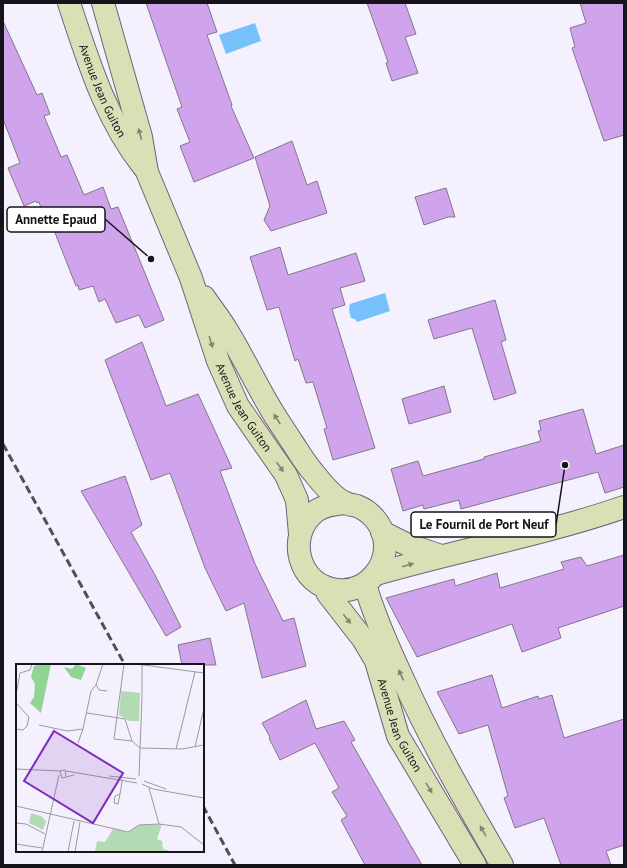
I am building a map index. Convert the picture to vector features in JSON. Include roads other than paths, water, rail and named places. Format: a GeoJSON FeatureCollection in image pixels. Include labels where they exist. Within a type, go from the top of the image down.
{"type":"FeatureCollection","features":[{"type":"Feature","properties":{"kind":"main road","name":"Avenue Jean Guiton"},"geometry":{"type":"LineString","coordinates":[[69,3],[96,82],[115,124],[130,149],[147,172]]}},
{"type":"Feature","properties":{"kind":"main road","name":"Avenue Jean Guiton"},"geometry":{"type":"LineString","coordinates":[[103,3],[141,137],[147,172],[191,278],[218,361],[238,406],[286,476],[297,500],[300,534]]}},
{"type":"Feature","properties":{"kind":"main road","name":"Avenue Jean Guiton"},"geometry":{"type":"LineString","coordinates":[[191,278],[228,331],[268,405],[312,471],[327,489],[345,503]]}},
{"type":"Feature","properties":{"kind":"main road"},"geometry":{"type":"LineString","coordinates":[[370,579],[382,563],[385,549],[384,536],[379,524],[370,513],[358,506],[345,503],[330,505],[317,511],[306,521],[300,534],[298,547],[300,559],[306,571],[314,580],[325,587],[338,590],[352,589],[370,579],[441,556],[499,544],[590,519],[624,507]]}},
{"type":"Feature","properties":{"kind":"main road"},"geometry":{"type":"LineString","coordinates":[[382,532],[406,544],[441,556]]}},
{"type":"Feature","properties":{"kind":"main road","name":"Avenue Jean Guiton"},"geometry":{"type":"LineString","coordinates":[[370,579],[382,635],[411,697],[462,795],[502,865]]}},
{"type":"Feature","properties":{"kind":"main road","name":"Avenue Jean Guiton"},"geometry":{"type":"LineString","coordinates":[[325,587],[328,594],[363,639],[376,661],[398,736],[475,865]]}},
{"type":"Feature","properties":{"kind":"water"},"geometry":{"type":"Polygon","coordinates":[[[255,23],[261,41],[226,54],[219,35],[255,23]]]}},
{"type":"Feature","properties":{"kind":"water"},"geometry":{"type":"Polygon","coordinates":[[[385,293],[390,311],[357,322],[355,319],[351,318],[349,310],[350,304],[385,293]]]}},
{"type":"Feature","properties":{"kind":"railway"},"geometry":{"type":"LineString","coordinates":[[3,444],[124,664]]}},
{"type":"Feature","properties":{"kind":"railway"},"geometry":{"type":"LineString","coordinates":[[204,808],[235,865]]}},
{"type":"Feature","properties":{"kind":"place","name":"Annette Epaud"},"geometry":{"type":"Point","coordinates":[151,259]}},
{"type":"Feature","properties":{"kind":"place","name":"Le Fournil de Port Neuf"},"geometry":{"type":"Point","coordinates":[565,465]}}]}
